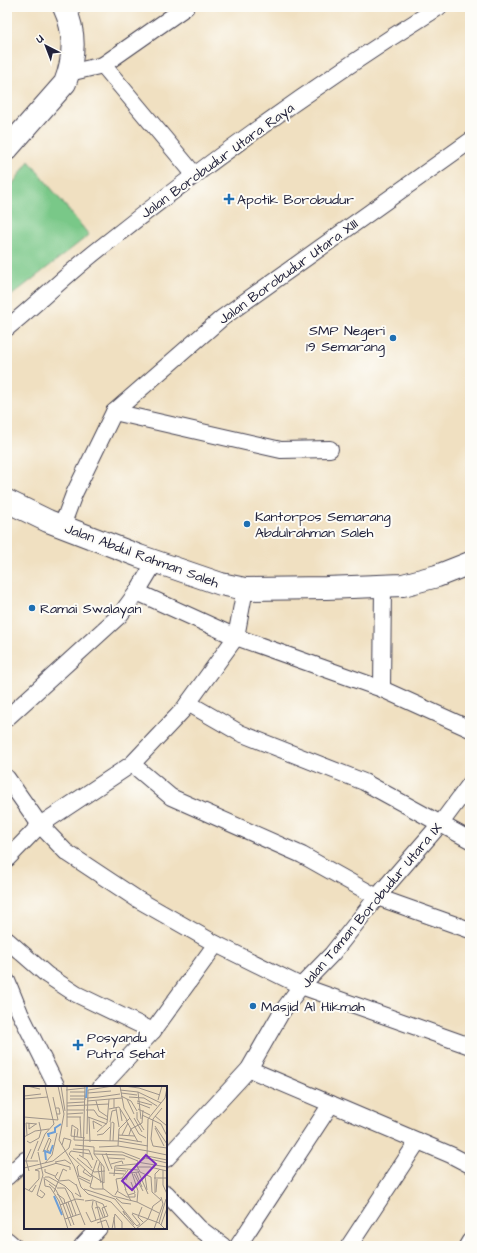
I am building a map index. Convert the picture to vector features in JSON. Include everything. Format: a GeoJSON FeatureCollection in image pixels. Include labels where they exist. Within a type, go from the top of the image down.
{"type":"FeatureCollection","features":[{"type":"Feature","properties":{"kind":"street"},"geometry":{"type":"LineString","coordinates":[[7,149],[65,83],[69,73],[74,43],[71,22],[64,7]]}},
{"type":"Feature","properties":{"kind":"street"},"geometry":{"type":"LineString","coordinates":[[69,73],[103,65],[186,7]]}},
{"type":"Feature","properties":{"kind":"street","name":"Jalan Borobudur Utara Raya"},"geometry":{"type":"LineString","coordinates":[[7,328],[97,250],[194,174],[326,81],[438,7]]}},
{"type":"Feature","properties":{"kind":"street"},"geometry":{"type":"LineString","coordinates":[[103,65],[194,174]]}},
{"type":"Feature","properties":{"kind":"street","name":"Jalan Borobudur Utara XIII"},"geometry":{"type":"LineString","coordinates":[[62,526],[74,494],[114,412],[222,318],[470,142]]}},
{"type":"Feature","properties":{"kind":"street"},"geometry":{"type":"LineString","coordinates":[[114,412],[281,450],[330,449]]}},
{"type":"Feature","properties":{"kind":"street","name":"Jalan Abdul Rahman Saleh"},"geometry":{"type":"LineString","coordinates":[[7,501],[48,521],[155,562],[221,584],[245,589],[403,585],[430,578],[470,563]]}},
{"type":"Feature","properties":{"kind":"street"},"geometry":{"type":"LineString","coordinates":[[7,718],[120,615],[137,592],[155,562]]}},
{"type":"Feature","properties":{"kind":"street"},"geometry":{"type":"LineString","coordinates":[[382,586],[382,689]]}},
{"type":"Feature","properties":{"kind":"street"},"geometry":{"type":"LineString","coordinates":[[7,859],[40,825],[132,764],[188,703],[236,637],[245,589]]}},
{"type":"Feature","properties":{"kind":"street"},"geometry":{"type":"LineString","coordinates":[[137,592],[236,637],[382,689],[470,729]]}},
{"type":"Feature","properties":{"kind":"street"},"geometry":{"type":"LineString","coordinates":[[188,703],[240,733],[364,782],[470,840]]}},
{"type":"Feature","properties":{"kind":"street"},"geometry":{"type":"LineString","coordinates":[[132,764],[171,797],[302,855],[377,897],[470,930]]}},
{"type":"Feature","properties":{"kind":"street"},"geometry":{"type":"LineString","coordinates":[[7,778],[40,825],[66,852],[137,899],[216,944],[301,986],[470,1046]]}},
{"type":"Feature","properties":{"kind":"street","name":"Jalan Taman Borobudur Utara IX"},"geometry":{"type":"LineString","coordinates":[[167,1158],[249,1069],[281,1013],[301,986],[332,954],[377,897],[441,823],[470,784]]}},
{"type":"Feature","properties":{"kind":"street"},"geometry":{"type":"LineString","coordinates":[[7,940],[47,975],[76,994],[153,1031]]}},
{"type":"Feature","properties":{"kind":"street"},"geometry":{"type":"LineString","coordinates":[[102,1086],[153,1031],[216,944]]}},
{"type":"Feature","properties":{"kind":"street"},"geometry":{"type":"LineString","coordinates":[[7,981],[20,1014],[56,1086]]}},
{"type":"Feature","properties":{"kind":"street"},"geometry":{"type":"LineString","coordinates":[[249,1069],[418,1141],[470,1165]]}},
{"type":"Feature","properties":{"kind":"street"},"geometry":{"type":"LineString","coordinates":[[238,1246],[331,1104]]}},
{"type":"Feature","properties":{"kind":"street"},"geometry":{"type":"LineString","coordinates":[[349,1246],[418,1141]]}},
{"type":"Feature","properties":{"kind":"street"},"geometry":{"type":"LineString","coordinates":[[7,1176],[24,1161]]}},
{"type":"Feature","properties":{"kind":"street"},"geometry":{"type":"LineString","coordinates":[[167,1194],[199,1228],[223,1246]]}},
{"type":"Feature","properties":{"kind":"street"},"geometry":{"type":"LineString","coordinates":[[82,1246],[98,1229]]}},
{"type":"Feature","properties":{"kind":"street"},"geometry":{"type":"LineString","coordinates":[[7,1240],[14,1246]]}},
{"type":"Feature","properties":{"kind":"street"},"geometry":{"type":"LineString","coordinates":[[467,1246],[470,1241]]}},
{"type":"Feature","properties":{"kind":"green space"},"geometry":{"type":"Polygon","coordinates":[[[29,161],[89,235],[7,299],[7,192],[29,161]]]}},
{"type":"Feature","properties":{"kind":"place","name":"Apotik Borobudur"},"geometry":{"type":"Point","coordinates":[229,199]}},
{"type":"Feature","properties":{"kind":"place","name":"SMP Negeri 19 Semarang"},"geometry":{"type":"Point","coordinates":[393,338]}},
{"type":"Feature","properties":{"kind":"place","name":"Kantorpos Semarang Abdulrahman Saleh"},"geometry":{"type":"Point","coordinates":[247,524]}},
{"type":"Feature","properties":{"kind":"place","name":"Ramai Swalayan"},"geometry":{"type":"Point","coordinates":[32,608]}},
{"type":"Feature","properties":{"kind":"place","name":"Masjid Al Hikmah"},"geometry":{"type":"Point","coordinates":[253,1006]}},
{"type":"Feature","properties":{"kind":"place","name":"Posyandu Putra Sehat"},"geometry":{"type":"Point","coordinates":[78,1045]}}]}
